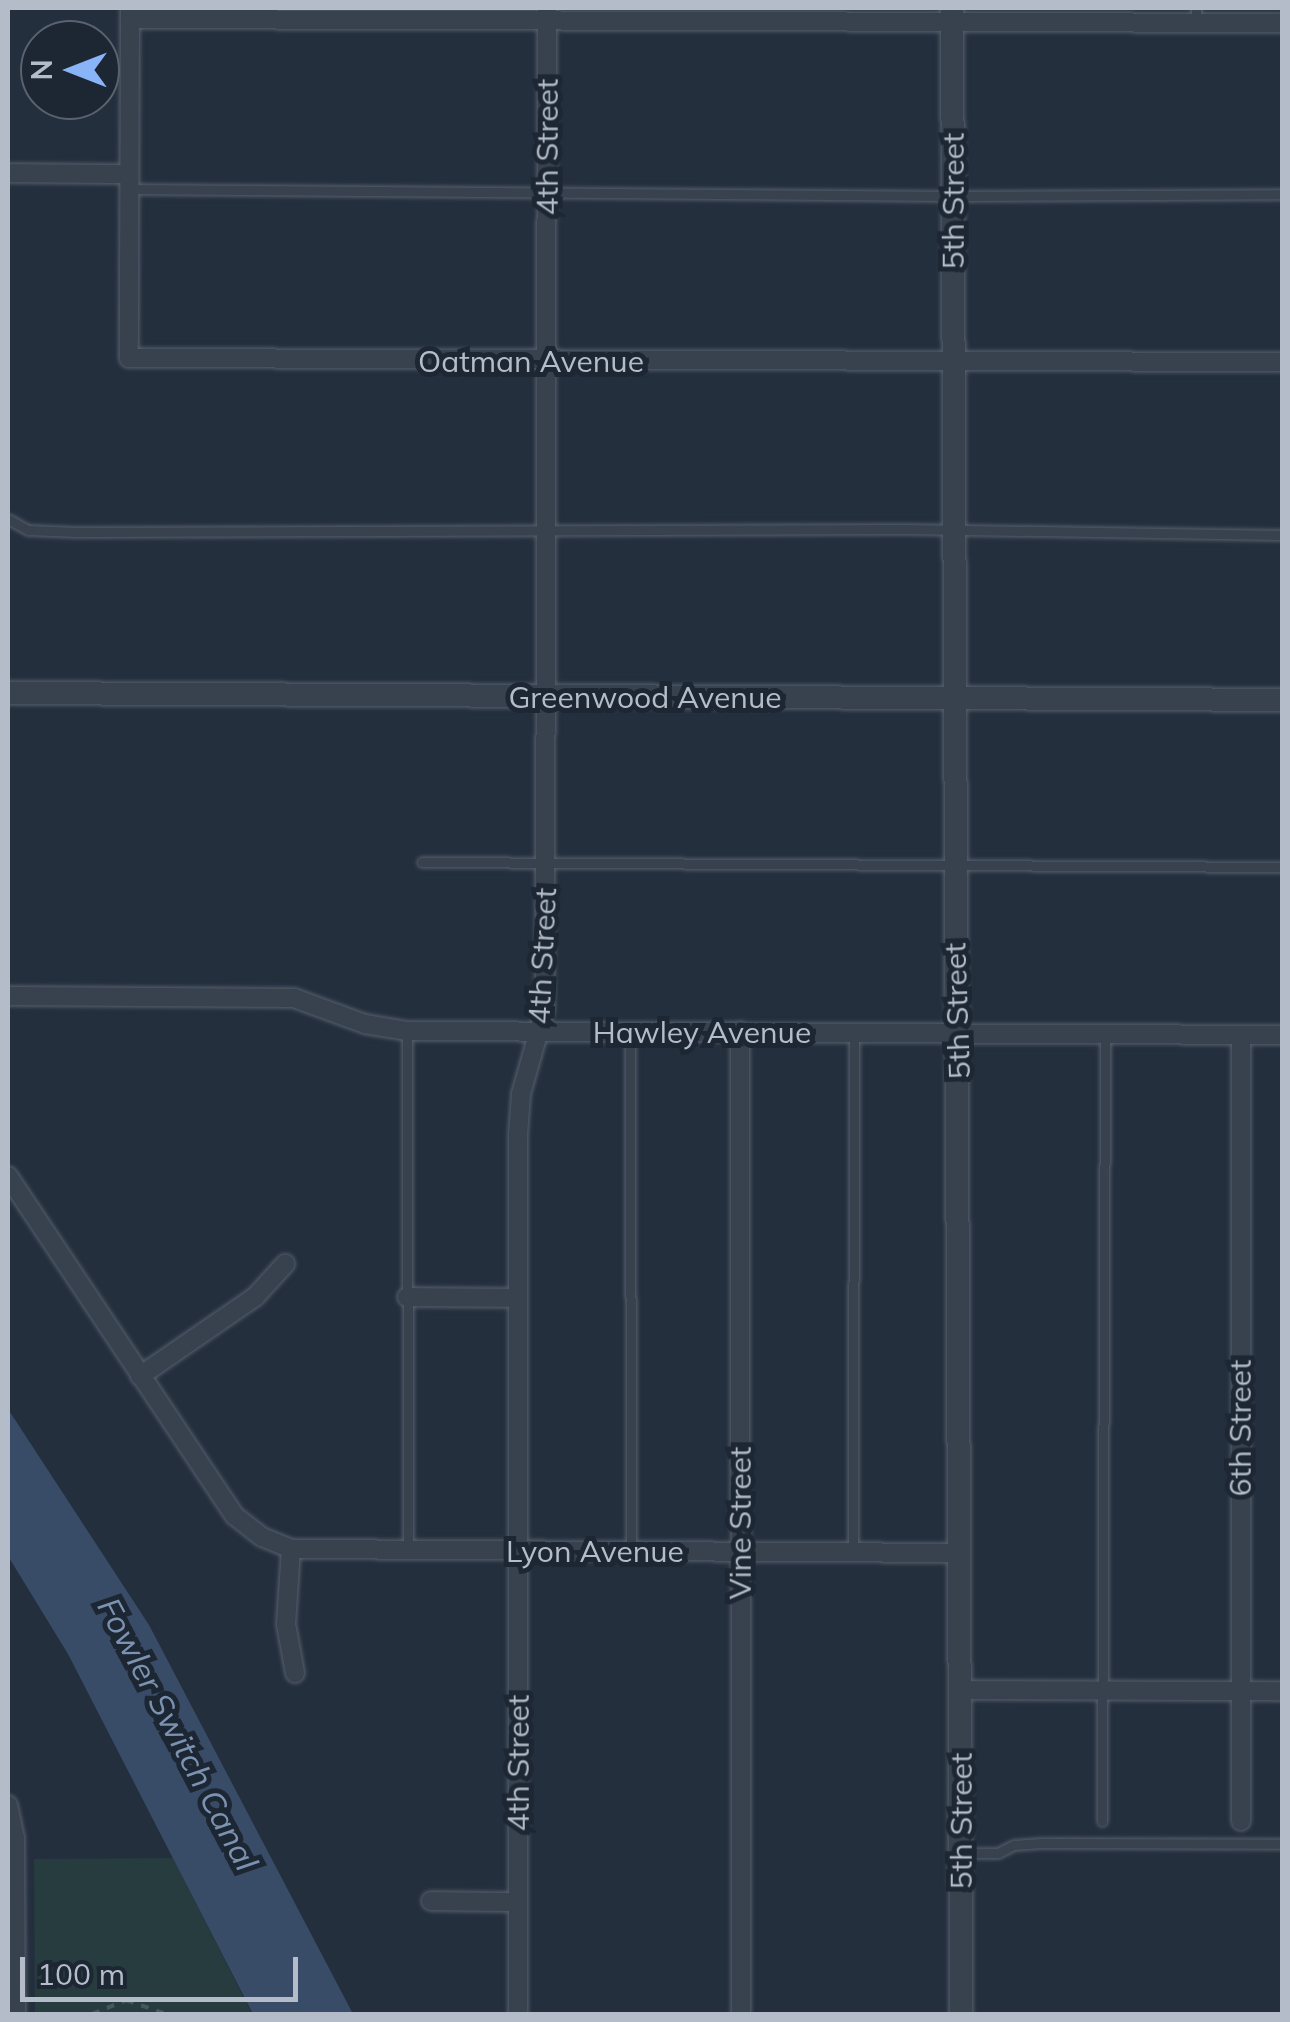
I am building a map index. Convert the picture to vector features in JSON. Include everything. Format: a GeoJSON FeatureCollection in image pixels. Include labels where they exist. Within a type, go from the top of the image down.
{"type":"FeatureCollection","features":[{"type":"Feature","properties":{"kind":"street"},"geometry":{"type":"LineString","coordinates":[[130,13],[1196,15],[1282,24]]}},
{"type":"Feature","properties":{"kind":"street","name":"Oatman Avenue"},"geometry":{"type":"LineString","coordinates":[[130,13],[129,358],[1282,362]]}},
{"type":"Feature","properties":{"kind":"street","name":"4th Street"},"geometry":{"type":"LineString","coordinates":[[518,2014],[517,1298],[521,1094],[542,1031],[546,862],[547,14]]}},
{"type":"Feature","properties":{"kind":"street","name":"5th Street"},"geometry":{"type":"LineString","coordinates":[[952,15],[952,697],[958,1032],[961,2014]]}},
{"type":"Feature","properties":{"kind":"street"},"geometry":{"type":"LineString","coordinates":[[8,173],[129,181]]}},
{"type":"Feature","properties":{"kind":"street","name":"Greenwood Avenue"},"geometry":{"type":"LineString","coordinates":[[8,694],[1282,700]]}},
{"type":"Feature","properties":{"kind":"street","name":"Hawley Avenue"},"geometry":{"type":"LineString","coordinates":[[8,996],[294,998],[364,1024],[407,1032],[1282,1035]]}},
{"type":"Feature","properties":{"kind":"street","name":"Vine Street"},"geometry":{"type":"LineString","coordinates":[[740,1032],[741,2014]]}},
{"type":"Feature","properties":{"kind":"street","name":"6th Street"},"geometry":{"type":"LineString","coordinates":[[1241,1035],[1242,1820]]}},
{"type":"Feature","properties":{"kind":"street"},"geometry":{"type":"LineString","coordinates":[[8,1176],[235,1516],[262,1537],[291,1549],[286,1624],[295,1674]]}},
{"type":"Feature","properties":{"kind":"street"},"geometry":{"type":"LineString","coordinates":[[140,1376],[255,1298],[285,1264]]}},
{"type":"Feature","properties":{"kind":"street"},"geometry":{"type":"LineString","coordinates":[[407,1298],[517,1298]]}},
{"type":"Feature","properties":{"kind":"street","name":"Lyon Avenue"},"geometry":{"type":"LineString","coordinates":[[291,1549],[959,1552]]}},
{"type":"Feature","properties":{"kind":"street"},"geometry":{"type":"LineString","coordinates":[[960,1690],[1282,1691]]}},
{"type":"Feature","properties":{"kind":"street"},"geometry":{"type":"LineString","coordinates":[[9,1816],[16,2014]]}},
{"type":"Feature","properties":{"kind":"street"},"geometry":{"type":"LineString","coordinates":[[431,1901],[518,1902]]}},
{"type":"Feature","properties":{"kind":"lane"},"geometry":{"type":"LineString","coordinates":[[129,181],[547,192],[1282,194]]}},
{"type":"Feature","properties":{"kind":"lane"},"geometry":{"type":"LineString","coordinates":[[8,519],[28,530],[76,532],[547,530],[1282,535]]}},
{"type":"Feature","properties":{"kind":"lane"},"geometry":{"type":"LineString","coordinates":[[422,862],[1282,867]]}},
{"type":"Feature","properties":{"kind":"lane"},"geometry":{"type":"LineString","coordinates":[[407,1032],[408,1551]]}},
{"type":"Feature","properties":{"kind":"lane"},"geometry":{"type":"LineString","coordinates":[[630,1032],[630,1550]]}},
{"type":"Feature","properties":{"kind":"lane"},"geometry":{"type":"LineString","coordinates":[[854,1033],[854,1552]]}},
{"type":"Feature","properties":{"kind":"lane"},"geometry":{"type":"LineString","coordinates":[[1102,1822],[1105,1033]]}},
{"type":"Feature","properties":{"kind":"lane"},"geometry":{"type":"LineString","coordinates":[[960,1853],[998,1853],[1014,1845],[1042,1842],[1282,1844]]}},
{"type":"Feature","properties":{"kind":"path"},"geometry":{"type":"LineString","coordinates":[[92,2014],[126,2000],[166,2014]]}},
{"type":"Feature","properties":{"kind":"green space"},"geometry":{"type":"Polygon","coordinates":[[[173,1858],[252,2014],[35,2014],[34,1859],[173,1858]]]}},
{"type":"Feature","properties":{"kind":"water","name":"Fowler Switch Canal"},"geometry":{"type":"Polygon","coordinates":[[[8,1409],[149,1625],[353,2014],[253,2014],[68,1654],[8,1556],[8,1409]]]}}]}
